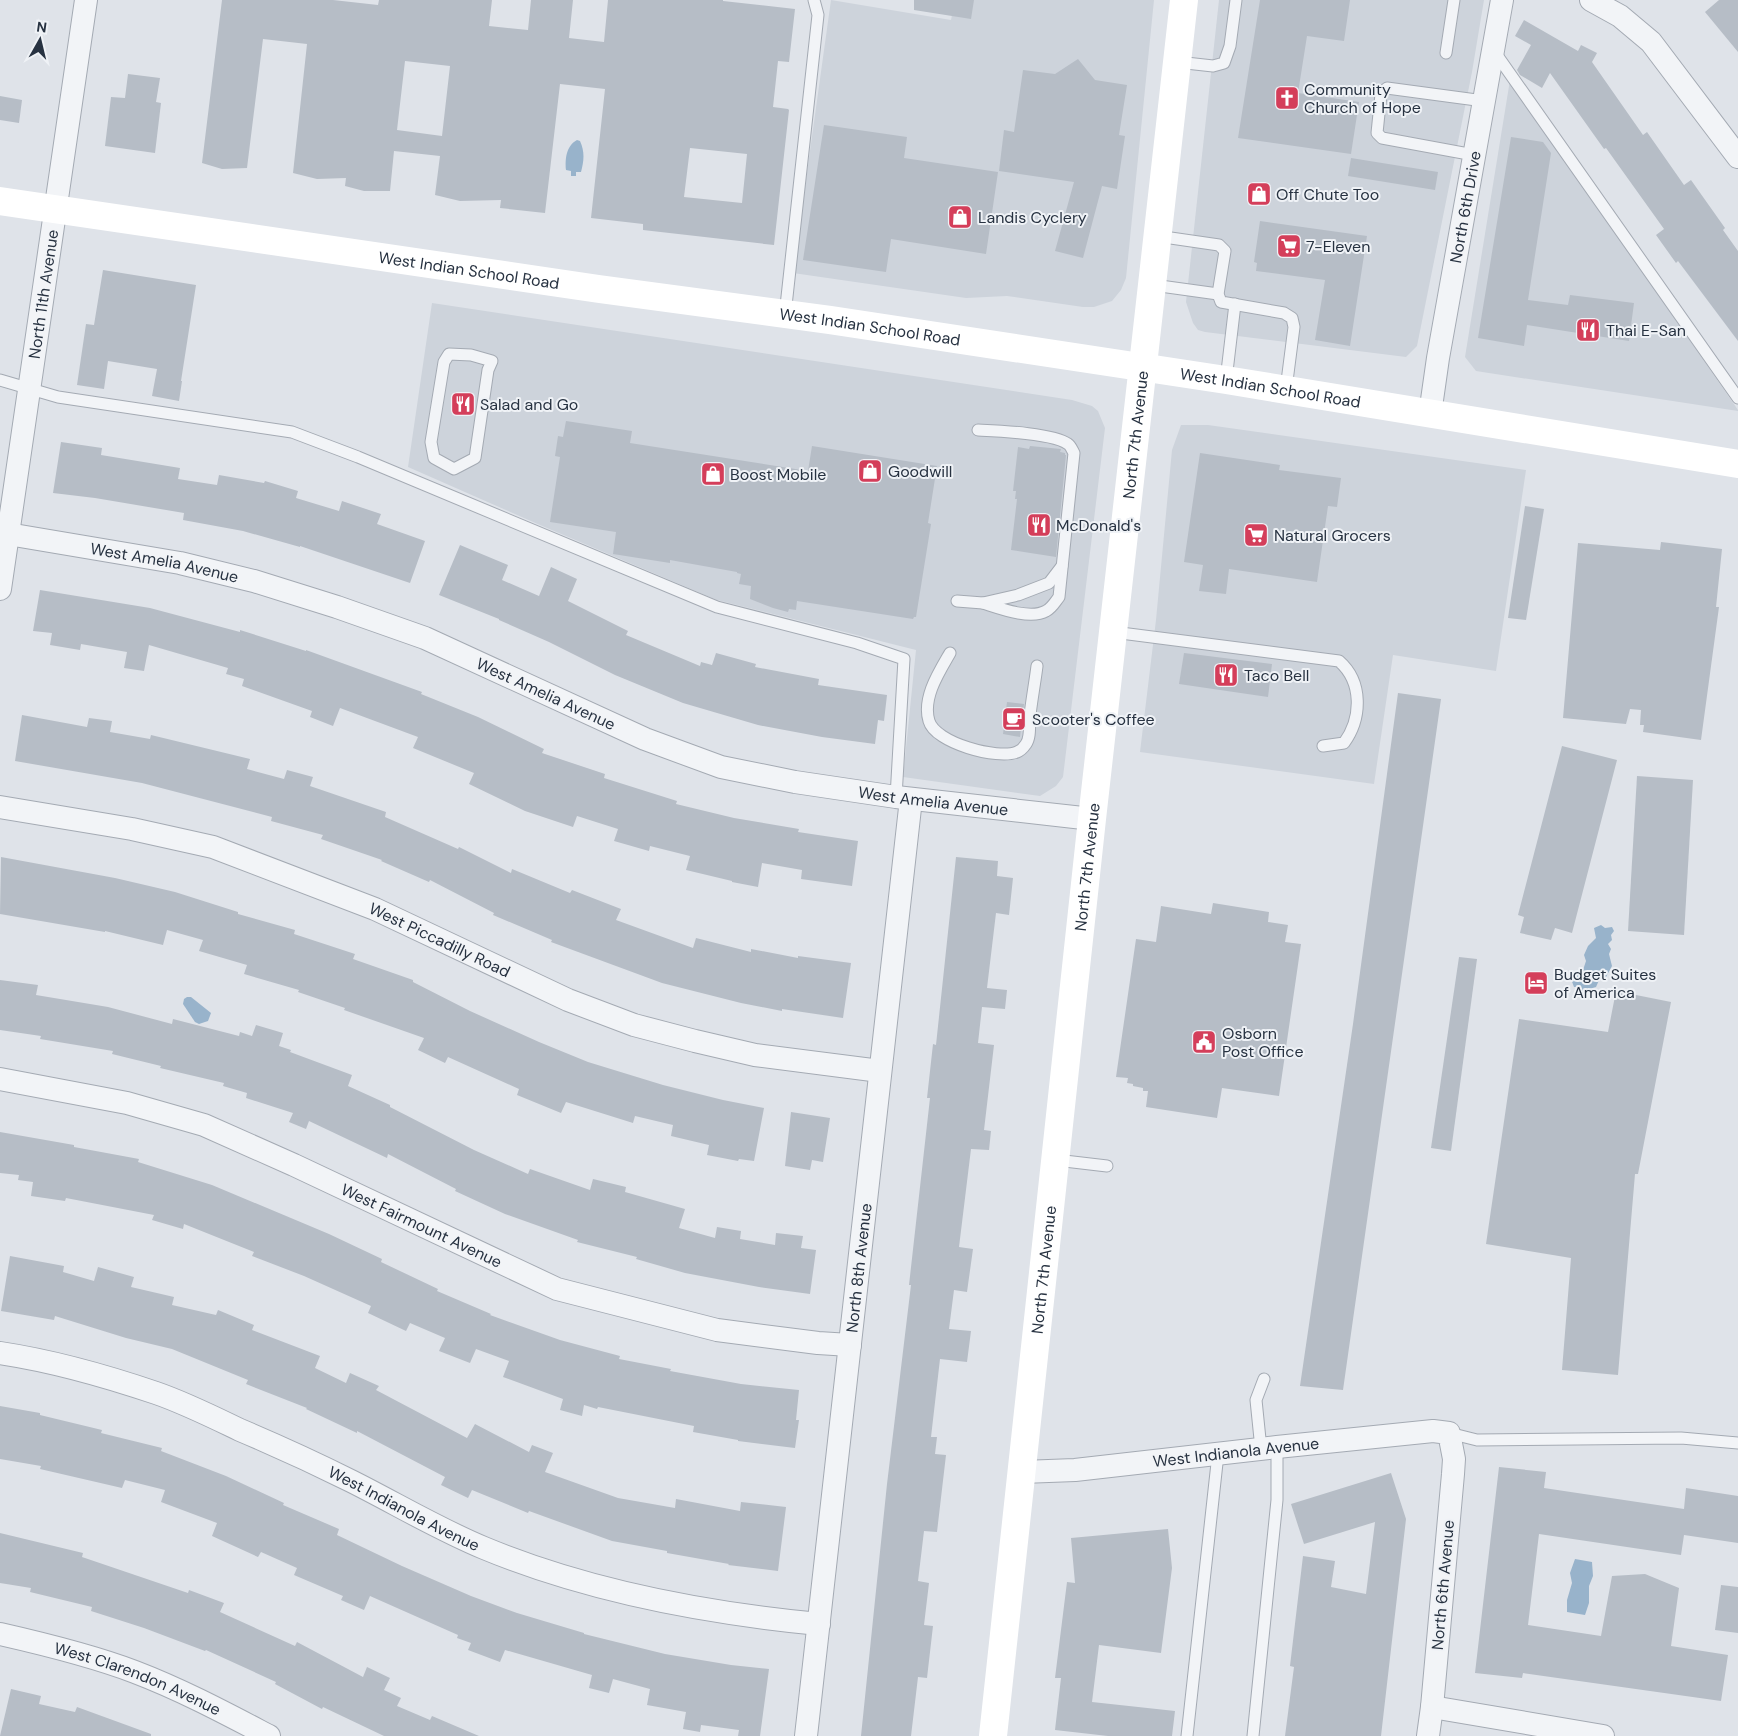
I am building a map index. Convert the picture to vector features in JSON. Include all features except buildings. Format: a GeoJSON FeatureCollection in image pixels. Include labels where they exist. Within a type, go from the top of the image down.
{"type":"FeatureCollection","features":[{"type":"Feature","properties":{"kind":"main road","name":"North 7th Avenue"},"geometry":{"type":"LineString","coordinates":[[993,1736],[1092,819],[1184,0]]}},
{"type":"Feature","properties":{"kind":"main road","name":"West Indian School Road"},"geometry":{"type":"LineString","coordinates":[[0,201],[1286,389],[1738,464]]}},
{"type":"Feature","properties":{"kind":"street","name":"North 11th Avenue"},"geometry":{"type":"LineString","coordinates":[[0,589],[86,0]]}},
{"type":"Feature","properties":{"kind":"street","name":"North 6th Drive"},"geometry":{"type":"LineString","coordinates":[[1430,414],[1438,358],[1502,0]]}},
{"type":"Feature","properties":{"kind":"street"},"geometry":{"type":"LineString","coordinates":[[1591,0],[1620,16],[1651,42],[1738,157]]}},
{"type":"Feature","properties":{"kind":"street","name":"West Amelia Avenue"},"geometry":{"type":"LineString","coordinates":[[8,534],[180,563],[254,581],[337,607],[425,638],[646,739],[721,767],[795,782],[904,798],[1092,819]]}},
{"type":"Feature","properties":{"kind":"street","name":"North 8th Avenue"},"geometry":{"type":"LineString","coordinates":[[806,1736],[880,1071],[904,798]]}},
{"type":"Feature","properties":{"kind":"street","name":"West Piccadilly Road"},"geometry":{"type":"LineString","coordinates":[[0,807],[132,829],[213,847],[375,909],[568,1000],[634,1025],[755,1055],[880,1071]]}},
{"type":"Feature","properties":{"kind":"street","name":"West Fairmount Avenue"},"geometry":{"type":"LineString","coordinates":[[0,1079],[127,1103],[204,1125],[294,1165],[557,1289],[717,1330],[818,1343],[850,1344]]}},
{"type":"Feature","properties":{"kind":"street","name":"West Indianola Avenue"},"geometry":{"type":"LineString","coordinates":[[0,1353],[69,1368],[158,1394],[321,1466],[428,1522],[484,1548],[535,1566],[587,1583],[649,1598],[718,1612],[819,1624]]}},
{"type":"Feature","properties":{"kind":"street","name":"West Indianola Avenue"},"geometry":{"type":"LineString","coordinates":[[1022,1472],[1070,1470],[1433,1431],[1449,1433]]}},
{"type":"Feature","properties":{"kind":"street","name":"North 6th Avenue"},"geometry":{"type":"LineString","coordinates":[[1428,1736],[1453,1474],[1454,1459],[1449,1433]]}},
{"type":"Feature","properties":{"kind":"street","name":"West Clarendon Avenue"},"geometry":{"type":"LineString","coordinates":[[0,1634],[41,1643],[134,1672],[203,1701],[269,1736]]}},
{"type":"Feature","properties":{"kind":"street"},"geometry":{"type":"LineString","coordinates":[[1432,1707],[1603,1736]]}},
{"type":"Feature","properties":{"kind":"lane"},"geometry":{"type":"LineString","coordinates":[[785,315],[818,15],[814,0]]}},
{"type":"Feature","properties":{"kind":"lane"},"geometry":{"type":"LineString","coordinates":[[1176,62],[1214,66],[1224,63],[1230,46],[1236,0]]}},
{"type":"Feature","properties":{"kind":"lane"},"geometry":{"type":"LineString","coordinates":[[1446,53],[1454,0]]}},
{"type":"Feature","properties":{"kind":"lane"},"geometry":{"type":"LineString","coordinates":[[1494,51],[1738,398]]}},
{"type":"Feature","properties":{"kind":"lane"},"geometry":{"type":"LineString","coordinates":[[1474,155],[1382,138],[1377,133],[1382,94],[1387,88],[1484,101]]}},
{"type":"Feature","properties":{"kind":"lane"},"geometry":{"type":"LineString","coordinates":[[1157,236],[1219,244],[1225,251],[1218,294],[1221,302],[1284,313],[1292,318],[1294,327],[1286,389]]}},
{"type":"Feature","properties":{"kind":"lane"},"geometry":{"type":"LineString","coordinates":[[1153,285],[1218,294]]}},
{"type":"Feature","properties":{"kind":"lane"},"geometry":{"type":"LineString","coordinates":[[1226,380],[1235,304]]}},
{"type":"Feature","properties":{"kind":"lane"},"geometry":{"type":"LineString","coordinates":[[449,354],[472,355],[492,361],[488,370],[475,458],[454,470],[434,458],[431,442],[444,362],[449,354]]}},
{"type":"Feature","properties":{"kind":"lane"},"geometry":{"type":"LineString","coordinates":[[0,380],[58,397],[292,432],[376,464],[717,607],[857,643],[904,660],[904,798]]}},
{"type":"Feature","properties":{"kind":"lane"},"geometry":{"type":"LineString","coordinates":[[957,601],[983,603],[1009,611],[1028,614],[1044,612],[1053,606],[1059,596],[1063,564],[1074,453],[1070,446],[1060,440],[1032,434],[978,430]]}},
{"type":"Feature","properties":{"kind":"lane"},"geometry":{"type":"LineString","coordinates":[[983,603],[1018,594],[1049,583],[1063,564]]}},
{"type":"Feature","properties":{"kind":"lane"},"geometry":{"type":"LineString","coordinates":[[1113,632],[1330,659],[1339,662],[1346,667],[1356,685],[1357,706],[1352,728],[1344,743],[1323,746]]}},
{"type":"Feature","properties":{"kind":"lane"},"geometry":{"type":"LineString","coordinates":[[950,653],[938,675],[929,698],[927,709],[929,722],[941,736],[954,743],[987,752],[1017,752],[1025,746],[1029,739],[1030,716],[1037,666]]}},
{"type":"Feature","properties":{"kind":"lane"},"geometry":{"type":"LineString","coordinates":[[1056,1160],[1107,1166]]}},
{"type":"Feature","properties":{"kind":"lane"},"geometry":{"type":"LineString","coordinates":[[1253,1736],[1277,1500],[1269,1448],[1256,1400],[1264,1379]]}},
{"type":"Feature","properties":{"kind":"lane"},"geometry":{"type":"LineString","coordinates":[[1449,1433],[1478,1440],[1681,1438],[1738,1443]]}},
{"type":"Feature","properties":{"kind":"lane"},"geometry":{"type":"LineString","coordinates":[[1187,1736],[1218,1454]]}},
{"type":"Feature","properties":{"kind":"shaded area"},"geometry":{"type":"Polygon","coordinates":[[[831,0],[951,20],[955,0],[1154,0],[1126,278],[1121,290],[1112,301],[1094,307],[1083,307],[1007,296],[966,298],[793,273],[831,0]]]}},
{"type":"Feature","properties":{"kind":"shaded area"},"geometry":{"type":"Polygon","coordinates":[[[1219,0],[1484,0],[1472,72],[1417,346],[1406,357],[1205,332],[1198,330],[1193,323],[1186,302],[1219,0]]]}},
{"type":"Feature","properties":{"kind":"shaded area"},"geometry":{"type":"Polygon","coordinates":[[[1510,80],[1738,411],[1476,371],[1465,357],[1510,80]]]}},
{"type":"Feature","properties":{"kind":"shaded area"},"geometry":{"type":"Polygon","coordinates":[[[432,303],[1072,400],[1092,406],[1098,411],[1105,428],[1063,777],[1056,786],[1040,796],[903,777],[916,650],[717,600],[408,467],[432,303]]]}},
{"type":"Feature","properties":{"kind":"shaded area"},"geometry":{"type":"Polygon","coordinates":[[[1181,425],[1208,425],[1526,470],[1496,671],[1393,655],[1374,784],[1140,752],[1156,620],[1172,450],[1181,425]]]}},
{"type":"Feature","properties":{"kind":"water"},"geometry":{"type":"Polygon","coordinates":[[[577,140],[580,141],[583,149],[583,164],[581,172],[576,172],[576,176],[571,176],[571,171],[566,170],[566,157],[568,149],[577,140]]]}},
{"type":"Feature","properties":{"kind":"water"},"geometry":{"type":"Polygon","coordinates":[[[1601,925],[1605,928],[1612,927],[1614,931],[1611,935],[1612,940],[1608,944],[1611,949],[1609,954],[1612,966],[1606,977],[1600,978],[1596,987],[1582,991],[1580,987],[1574,987],[1571,979],[1582,973],[1586,961],[1584,955],[1588,946],[1596,938],[1594,928],[1601,925]]]}},
{"type":"Feature","properties":{"kind":"water"},"geometry":{"type":"Polygon","coordinates":[[[191,997],[211,1013],[208,1021],[199,1024],[195,1022],[183,1004],[184,999],[191,997]]]}},
{"type":"Feature","properties":{"kind":"water"},"geometry":{"type":"Polygon","coordinates":[[[1575,1559],[1592,1562],[1593,1576],[1589,1586],[1589,1603],[1585,1615],[1567,1612],[1567,1600],[1572,1583],[1570,1573],[1575,1559]]]}},
{"type":"Feature","properties":{"kind":"place","name":"Community Church of Hope"},"geometry":{"type":"Point","coordinates":[1287,98]}},
{"type":"Feature","properties":{"kind":"place","name":"Off Chute Too"},"geometry":{"type":"Point","coordinates":[1259,194]}},
{"type":"Feature","properties":{"kind":"place","name":"Landis Cyclery"},"geometry":{"type":"Point","coordinates":[960,217]}},
{"type":"Feature","properties":{"kind":"place","name":"7-Eleven"},"geometry":{"type":"Point","coordinates":[1289,246]}},
{"type":"Feature","properties":{"kind":"place","name":"Thai E-San"},"geometry":{"type":"Point","coordinates":[1588,330]}},
{"type":"Feature","properties":{"kind":"place","name":"Salad and Go"},"geometry":{"type":"Point","coordinates":[463,404]}},
{"type":"Feature","properties":{"kind":"place","name":"Goodwill"},"geometry":{"type":"Point","coordinates":[870,471]}},
{"type":"Feature","properties":{"kind":"place","name":"Boost Mobile"},"geometry":{"type":"Point","coordinates":[713,474]}},
{"type":"Feature","properties":{"kind":"place","name":"McDonald's"},"geometry":{"type":"Point","coordinates":[1039,525]}},
{"type":"Feature","properties":{"kind":"place","name":"Natural Grocers"},"geometry":{"type":"Point","coordinates":[1256,535]}},
{"type":"Feature","properties":{"kind":"place","name":"Taco Bell"},"geometry":{"type":"Point","coordinates":[1226,675]}},
{"type":"Feature","properties":{"kind":"place","name":"Scooter's Coffee"},"geometry":{"type":"Point","coordinates":[1014,719]}},
{"type":"Feature","properties":{"kind":"place","name":"Budget Suites of America"},"geometry":{"type":"Point","coordinates":[1536,983]}},
{"type":"Feature","properties":{"kind":"place","name":"Osborn Post Office"},"geometry":{"type":"Point","coordinates":[1204,1042]}}]}
